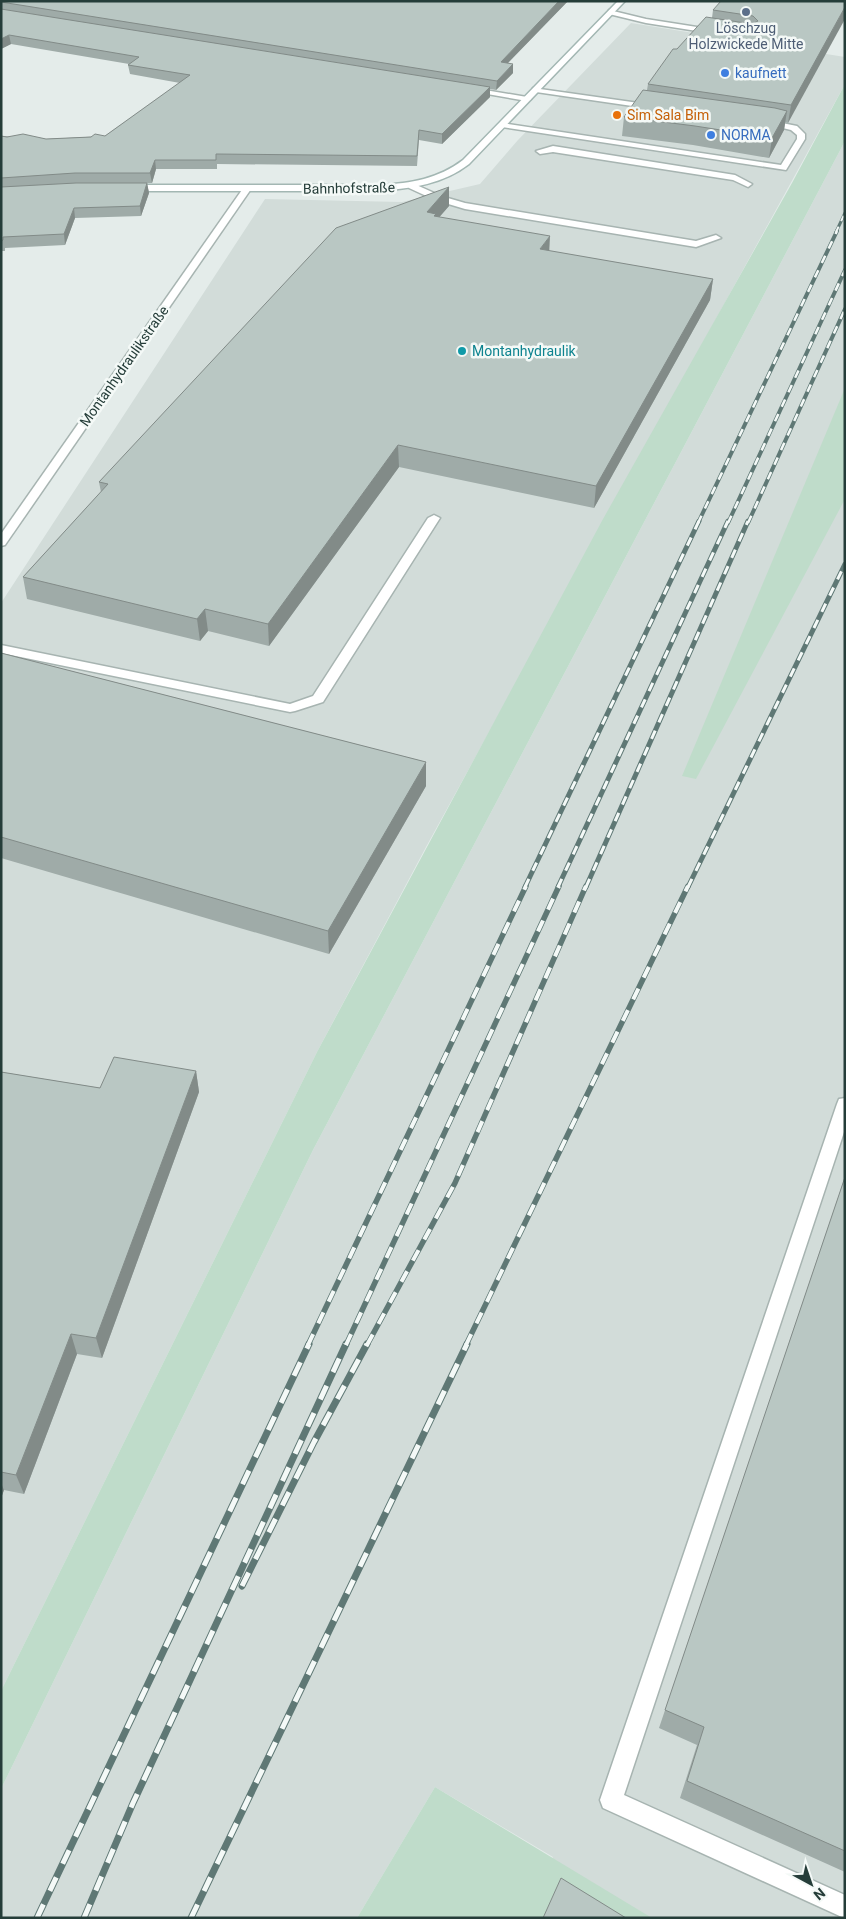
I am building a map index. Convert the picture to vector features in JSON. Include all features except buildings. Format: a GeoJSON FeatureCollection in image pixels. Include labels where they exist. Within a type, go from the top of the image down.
{"type":"FeatureCollection","features":[{"type":"Feature","properties":{"kind":"main road","name":"Bahnhofstraße"},"geometry":{"type":"LineString","coordinates":[[117,188],[381,188],[412,186],[436,179],[456,171],[622,1]]}},
{"type":"Feature","properties":{"kind":"main road"},"geometry":{"type":"LineString","coordinates":[[612,12],[646,21],[721,33]]}},
{"type":"Feature","properties":{"kind":"main road"},"geometry":{"type":"LineString","coordinates":[[462,88],[528,98]]}},
{"type":"Feature","properties":{"kind":"main road"},"geometry":{"type":"LineString","coordinates":[[536,90],[662,108]]}},
{"type":"Feature","properties":{"kind":"main road"},"geometry":{"type":"LineString","coordinates":[[502,125],[783,168],[801,139],[801,134],[798,130],[787,126],[759,120]]}},
{"type":"Feature","properties":{"kind":"main road"},"geometry":{"type":"LineString","coordinates":[[540,151],[553,149],[735,178],[748,184]]}},
{"type":"Feature","properties":{"kind":"main road"},"geometry":{"type":"LineString","coordinates":[[412,186],[439,199],[465,206],[696,244],[716,238]]}},
{"type":"Feature","properties":{"kind":"main road","name":"Montanhydraulikstraße"},"geometry":{"type":"LineString","coordinates":[[1,543],[247,188]]}},
{"type":"Feature","properties":{"kind":"main road"},"geometry":{"type":"LineString","coordinates":[[1,649],[290,708],[318,698],[434,518]]}},
{"type":"Feature","properties":{"kind":"main road"},"geometry":{"type":"LineString","coordinates":[[845,1104],[611,1800],[845,1907]]}},
{"type":"Feature","properties":{"kind":"shaded area"},"geometry":{"type":"Polygon","coordinates":[[[631,23],[845,57],[845,84],[426,847],[317,1052],[1,1691],[1,603],[265,199],[402,202],[480,184],[518,140],[631,23]]]}},
{"type":"Feature","properties":{"kind":"shaded area"},"geometry":{"type":"Polygon","coordinates":[[[845,141],[845,1918],[524,1918],[553,1857],[435,1787],[357,1918],[1,1918],[1,1789],[313,1150],[845,141]]]}},
{"type":"Feature","properties":{"kind":"green space"},"geometry":{"type":"Polygon","coordinates":[[[845,84],[845,141],[313,1150],[1,1789],[1,1691],[317,1052],[603,519],[792,183],[845,84]]]}},
{"type":"Feature","properties":{"kind":"green space"},"geometry":{"type":"Polygon","coordinates":[[[845,388],[845,499],[696,779],[682,776],[845,388]]]}},
{"type":"Feature","properties":{"kind":"green space"},"geometry":{"type":"Polygon","coordinates":[[[435,1787],[652,1918],[357,1918],[435,1787]]]}},
{"type":"Feature","properties":{"kind":"railway"},"geometry":{"type":"LineString","coordinates":[[836,232],[845,213]]}},
{"type":"Feature","properties":{"kind":"railway"},"geometry":{"type":"LineString","coordinates":[[698,523],[837,231]]}},
{"type":"Feature","properties":{"kind":"railway"},"geometry":{"type":"LineString","coordinates":[[728,523],[845,270]]}},
{"type":"Feature","properties":{"kind":"railway"},"geometry":{"type":"LineString","coordinates":[[748,523],[845,309]]}},
{"type":"Feature","properties":{"kind":"railway"},"geometry":{"type":"LineString","coordinates":[[525,887],[699,521]]}},
{"type":"Feature","properties":{"kind":"railway"},"geometry":{"type":"LineString","coordinates":[[558,887],[728,521]]}},
{"type":"Feature","properties":{"kind":"railway"},"geometry":{"type":"LineString","coordinates":[[586,887],[748,521]]}},
{"type":"Feature","properties":{"kind":"railway"},"geometry":{"type":"LineString","coordinates":[[688,887],[845,564]]}},
{"type":"Feature","properties":{"kind":"railway"},"geometry":{"type":"LineString","coordinates":[[308,1345],[526,886]]}},
{"type":"Feature","properties":{"kind":"railway"},"geometry":{"type":"LineString","coordinates":[[346,1345],[559,886]]}},
{"type":"Feature","properties":{"kind":"railway"},"geometry":{"type":"LineString","coordinates":[[367,1345],[455,1183],[586,886]]}},
{"type":"Feature","properties":{"kind":"railway"},"geometry":{"type":"LineString","coordinates":[[466,1345],[688,886]]}},
{"type":"Feature","properties":{"kind":"railway"},"geometry":{"type":"LineString","coordinates":[[37,1918],[309,1344]]}},
{"type":"Feature","properties":{"kind":"railway"},"geometry":{"type":"LineString","coordinates":[[84,1918],[133,1803],[346,1344]]}},
{"type":"Feature","properties":{"kind":"railway"},"geometry":{"type":"LineString","coordinates":[[242,1586],[314,1442],[367,1344]]}},
{"type":"Feature","properties":{"kind":"railway"},"geometry":{"type":"LineString","coordinates":[[191,1918],[467,1344]]}},
{"type":"Feature","properties":{"kind":"place","name":"Löschzug Holzwickede Mitte"},"geometry":{"type":"Point","coordinates":[746,12]}},
{"type":"Feature","properties":{"kind":"place","name":"kaufnett"},"geometry":{"type":"Point","coordinates":[725,73]}},
{"type":"Feature","properties":{"kind":"place","name":"Sim Sala Bim"},"geometry":{"type":"Point","coordinates":[617,115]}},
{"type":"Feature","properties":{"kind":"place","name":"NORMA"},"geometry":{"type":"Point","coordinates":[711,135]}},
{"type":"Feature","properties":{"kind":"place","name":"Montanhydraulik"},"geometry":{"type":"Point","coordinates":[462,351]}}]}
